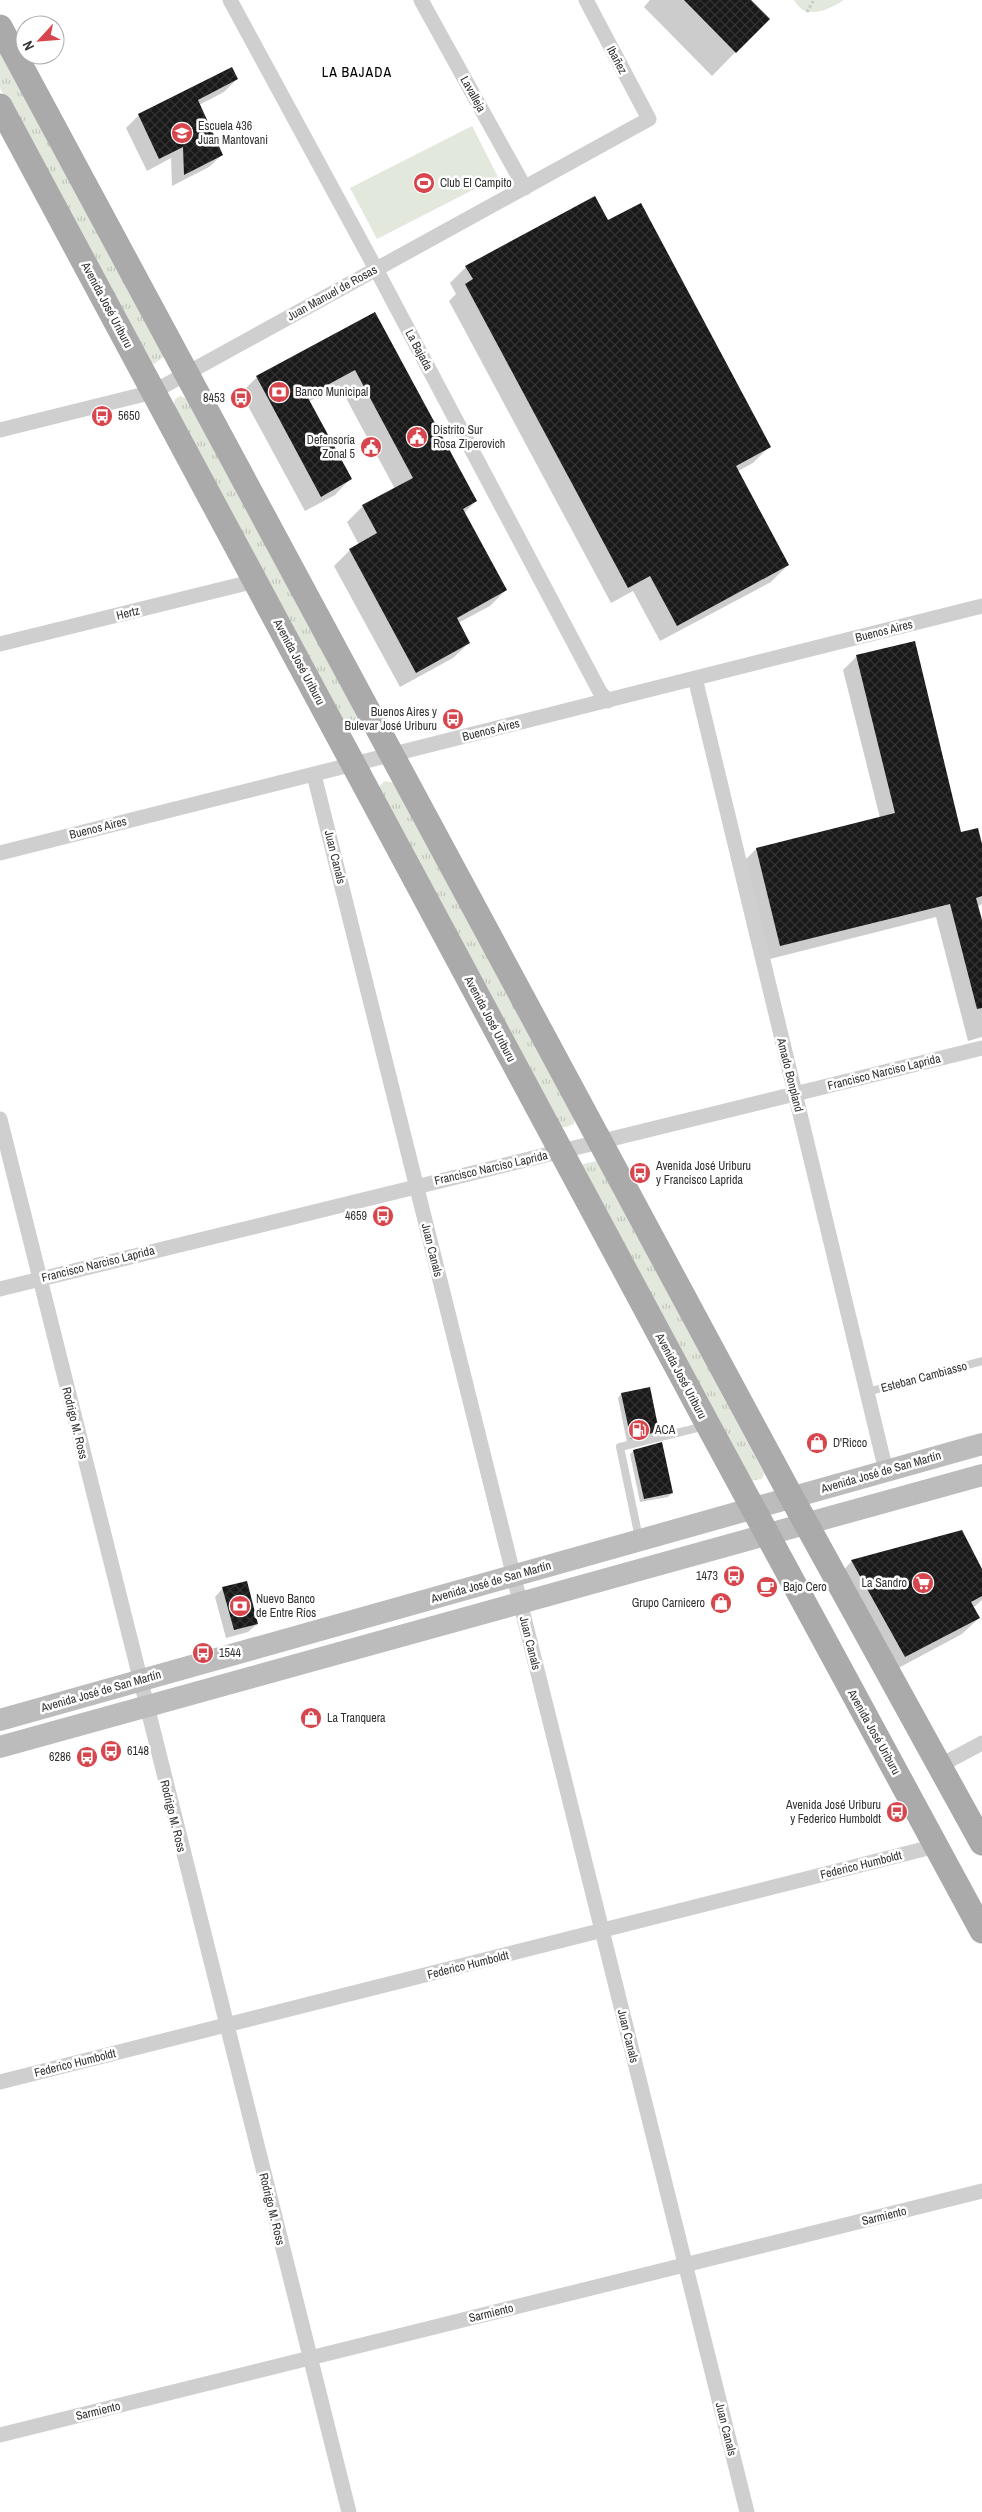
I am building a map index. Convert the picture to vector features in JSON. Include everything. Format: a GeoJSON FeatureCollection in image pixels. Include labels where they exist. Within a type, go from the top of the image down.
{"type":"FeatureCollection","features":[{"type":"Feature","properties":{"kind":"main road"},"geometry":{"type":"LineString","coordinates":[[0,27],[792,1498],[982,1843]]}},
{"type":"Feature","properties":{"kind":"main road","name":"Avenida José Uriburu"},"geometry":{"type":"LineString","coordinates":[[0,106],[753,1509],[982,1931]]}},
{"type":"Feature","properties":{"kind":"main road","name":"Avenida José de San Martín"},"geometry":{"type":"LineString","coordinates":[[0,1720],[982,1444]]}},
{"type":"Feature","properties":{"kind":"main road","name":"Avenida José de San Martín"},"geometry":{"type":"LineString","coordinates":[[0,1747],[145,1705],[982,1475]]}},
{"type":"Feature","properties":{"kind":"street","name":"La Bajada"},"geometry":{"type":"LineString","coordinates":[[230,0],[376,269],[596,683],[608,701]]}},
{"type":"Feature","properties":{"kind":"street","name":"Lavalleja"},"geometry":{"type":"LineString","coordinates":[[421,0],[525,188]]}},
{"type":"Feature","properties":{"kind":"street","name":"Ibañez"},"geometry":{"type":"LineString","coordinates":[[586,0],[649,119]]}},
{"type":"Feature","properties":{"kind":"street","name":"Juan Manuel de Rosas"},"geometry":{"type":"LineString","coordinates":[[0,430],[153,392],[649,119]]}},
{"type":"Feature","properties":{"kind":"street","name":"Hertz"},"geometry":{"type":"LineString","coordinates":[[0,644],[255,581]]}},
{"type":"Feature","properties":{"kind":"street","name":"Buenos Aires"},"geometry":{"type":"LineString","coordinates":[[0,853],[982,606]]}},
{"type":"Feature","properties":{"kind":"street","name":"Amado Bonpland"},"geometry":{"type":"LineString","coordinates":[[695,678],[886,1471]]}},
{"type":"Feature","properties":{"kind":"street","name":"Juan Canals"},"geometry":{"type":"LineString","coordinates":[[314,775],[746,2512]]}},
{"type":"Feature","properties":{"kind":"street","name":"Francisco Narciso Laprida"},"geometry":{"type":"LineString","coordinates":[[0,1289],[416,1185],[602,1143],[982,1048]]}},
{"type":"Feature","properties":{"kind":"street","name":"Rodrigo M. Ross"},"geometry":{"type":"LineString","coordinates":[[0,1119],[145,1705],[349,2512]]}},
{"type":"Feature","properties":{"kind":"street"},"geometry":{"type":"LineString","coordinates":[[939,1766],[982,1742]]}},
{"type":"Feature","properties":{"kind":"street","name":"Federico Humboldt"},"geometry":{"type":"LineString","coordinates":[[0,2082],[602,1932],[936,1846]]}},
{"type":"Feature","properties":{"kind":"street","name":"Sarmiento"},"geometry":{"type":"LineString","coordinates":[[0,2435],[982,2191]]}},
{"type":"Feature","properties":{"kind":"lane","name":"Esteban Cambiasso"},"geometry":{"type":"LineString","coordinates":[[867,1392],[982,1361]]}},
{"type":"Feature","properties":{"kind":"lane"},"geometry":{"type":"LineString","coordinates":[[640,1540],[620,1447],[708,1425]]}},
{"type":"Feature","properties":{"kind":"path"},"geometry":{"type":"LineString","coordinates":[[807,12],[814,0]]}},
{"type":"Feature","properties":{"kind":"green space"},"geometry":{"type":"Polygon","coordinates":[[[794,0],[844,0],[825,10],[811,12],[799,7],[794,0]]]}},
{"type":"Feature","properties":{"kind":"green space"},"geometry":{"type":"Polygon","coordinates":[[[0,47],[165,356],[154,364],[143,356],[0,88],[0,47]]]}},
{"type":"Feature","properties":{"kind":"green space","name":"Club El Campito"},"geometry":{"type":"Polygon","coordinates":[[[472,126],[498,177],[377,239],[350,188],[472,126]]]}},
{"type":"Feature","properties":{"kind":"green space"},"geometry":{"type":"Polygon","coordinates":[[[180,396],[186,398],[358,717],[360,725],[352,730],[346,729],[174,405],[175,399],[180,396]]]}},
{"type":"Feature","properties":{"kind":"green space"},"geometry":{"type":"Polygon","coordinates":[[[385,781],[394,783],[575,1116],[574,1124],[562,1127],[380,794],[380,785],[385,781]]]}},
{"type":"Feature","properties":{"kind":"green space"},"geometry":{"type":"Polygon","coordinates":[[[597,1161],[764,1473],[762,1479],[749,1481],[581,1168],[583,1164],[597,1161]]]}},
{"type":"Feature","properties":{"kind":"building"},"geometry":{"type":"Polygon","coordinates":[[[684,0],[751,0],[770,19],[736,53],[684,0]]]}},
{"type":"Feature","properties":{"kind":"building"},"geometry":{"type":"Polygon","coordinates":[[[232,67],[238,79],[198,100],[223,155],[184,175],[183,147],[159,159],[138,114],[232,67]]]}},
{"type":"Feature","properties":{"kind":"building"},"geometry":{"type":"Polygon","coordinates":[[[595,196],[608,220],[641,203],[771,447],[736,466],[789,565],[677,626],[650,576],[628,588],[465,284],[473,279],[465,266],[595,196]]]}},
{"type":"Feature","properties":{"kind":"building","name":"Distrito Sur Rosa Ziperovich"},"geometry":{"type":"Polygon","coordinates":[[[375,312],[477,501],[463,509],[507,590],[457,618],[470,643],[416,673],[349,549],[377,533],[362,505],[413,478],[355,370],[307,396],[352,479],[321,497],[256,376],[375,312]]]}},
{"type":"Feature","properties":{"kind":"building"},"geometry":{"type":"Polygon","coordinates":[[[915,641],[961,832],[978,828],[982,844],[982,896],[976,898],[982,920],[982,1008],[977,1009],[950,904],[780,946],[756,848],[895,813],[856,655],[915,641]]]}},
{"type":"Feature","properties":{"kind":"building"},"geometry":{"type":"Polygon","coordinates":[[[650,1387],[659,1431],[631,1439],[621,1393],[650,1387]]]}},
{"type":"Feature","properties":{"kind":"building"},"geometry":{"type":"Polygon","coordinates":[[[662,1442],[673,1493],[644,1499],[633,1450],[662,1442]]]}},
{"type":"Feature","properties":{"kind":"building","name":"La Sandro"},"geometry":{"type":"Polygon","coordinates":[[[962,1530],[982,1569],[982,1596],[971,1602],[980,1618],[905,1657],[851,1560],[962,1530]]]}},
{"type":"Feature","properties":{"kind":"building","name":"Nuevo Banco de Entre Ríos"},"geometry":{"type":"Polygon","coordinates":[[[247,1581],[258,1624],[234,1630],[222,1587],[247,1581]]]}},
{"type":"Feature","properties":{"kind":"place","name":"Escuela 436 Juan Mantovani"},"geometry":{"type":"Point","coordinates":[182,133]}},
{"type":"Feature","properties":{"kind":"place","name":"Club El Campito"},"geometry":{"type":"Point","coordinates":[424,183]}},
{"type":"Feature","properties":{"kind":"place","name":"Banco Municipal"},"geometry":{"type":"Point","coordinates":[279,392]}},
{"type":"Feature","properties":{"kind":"place","name":"8453"},"geometry":{"type":"Point","coordinates":[241,398]}},
{"type":"Feature","properties":{"kind":"place","name":"5650"},"geometry":{"type":"Point","coordinates":[102,416]}},
{"type":"Feature","properties":{"kind":"place","name":"Distrito Sur Rosa Ziperovich"},"geometry":{"type":"Point","coordinates":[417,437]}},
{"type":"Feature","properties":{"kind":"place","name":"Defensoría Zonal 5"},"geometry":{"type":"Point","coordinates":[371,447]}},
{"type":"Feature","properties":{"kind":"place","name":"Buenos Aires y Bulevar José Uriburu"},"geometry":{"type":"Point","coordinates":[453,719]}},
{"type":"Feature","properties":{"kind":"place","name":"Avenida José Uriburu y Francisco Laprida"},"geometry":{"type":"Point","coordinates":[640,1173]}},
{"type":"Feature","properties":{"kind":"place","name":"4659"},"geometry":{"type":"Point","coordinates":[383,1216]}},
{"type":"Feature","properties":{"kind":"place","name":"ACA"},"geometry":{"type":"Point","coordinates":[639,1430]}},
{"type":"Feature","properties":{"kind":"place","name":"D'Ricco"},"geometry":{"type":"Point","coordinates":[817,1443]}},
{"type":"Feature","properties":{"kind":"place","name":"1473"},"geometry":{"type":"Point","coordinates":[734,1576]}},
{"type":"Feature","properties":{"kind":"place","name":"La Sandro"},"geometry":{"type":"Point","coordinates":[923,1583]}},
{"type":"Feature","properties":{"kind":"place","name":"Bajo Cero"},"geometry":{"type":"Point","coordinates":[767,1587]}},
{"type":"Feature","properties":{"kind":"place","name":"Grupo Carnicero"},"geometry":{"type":"Point","coordinates":[721,1603]}},
{"type":"Feature","properties":{"kind":"place","name":"Nuevo Banco de Entre Ríos"},"geometry":{"type":"Point","coordinates":[240,1606]}},
{"type":"Feature","properties":{"kind":"place","name":"1544"},"geometry":{"type":"Point","coordinates":[203,1653]}},
{"type":"Feature","properties":{"kind":"place","name":"La Tranquera"},"geometry":{"type":"Point","coordinates":[311,1718]}},
{"type":"Feature","properties":{"kind":"place","name":"6148"},"geometry":{"type":"Point","coordinates":[111,1751]}},
{"type":"Feature","properties":{"kind":"place","name":"6286"},"geometry":{"type":"Point","coordinates":[87,1757]}},
{"type":"Feature","properties":{"kind":"place","name":"Avenida José Uriburu y Federico Humboldt"},"geometry":{"type":"Point","coordinates":[897,1812]}},
{"type":"Feature","properties":{"kind":"district","name":"LA BAJADA"},"geometry":{"type":"Point","coordinates":[357,72]}}]}
